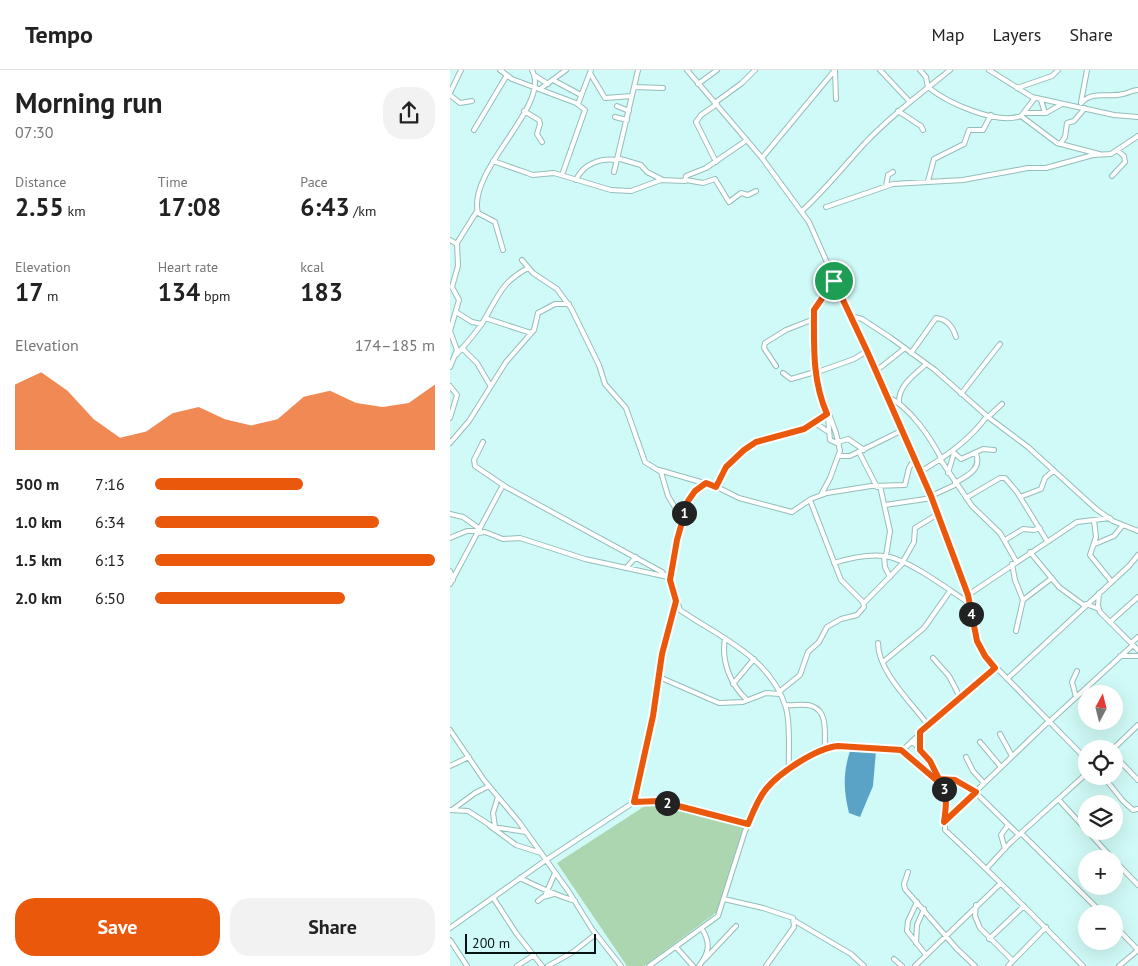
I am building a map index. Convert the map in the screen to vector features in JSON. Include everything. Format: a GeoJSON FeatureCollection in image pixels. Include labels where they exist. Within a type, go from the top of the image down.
{"type":"FeatureCollection","features":[{"type":"Feature","properties":{"kind":"street"},"geometry":{"type":"LineString","coordinates":[[461,70],[450,94],[460,103],[472,100]]}},
{"type":"Feature","properties":{"kind":"street"},"geometry":{"type":"LineString","coordinates":[[500,70],[508,76],[537,89],[578,104],[585,112],[562,175]]}},
{"type":"Feature","properties":{"kind":"street"},"geometry":{"type":"LineString","coordinates":[[474,130],[510,70]]}},
{"type":"Feature","properties":{"kind":"street"},"geometry":{"type":"LineString","coordinates":[[450,367],[457,350],[450,332],[452,318],[456,312],[459,300],[452,287],[458,266],[457,244],[470,218],[477,211],[482,186],[493,161],[506,143],[537,89],[548,84],[566,70]]}},
{"type":"Feature","properties":{"kind":"street"},"geometry":{"type":"LineString","coordinates":[[614,172],[638,70]]}},
{"type":"Feature","properties":{"kind":"street"},"geometry":{"type":"LineString","coordinates":[[687,70],[762,158],[802,211],[932,497],[968,595],[977,641],[985,656],[1078,751]]}},
{"type":"Feature","properties":{"kind":"street"},"geometry":{"type":"LineString","coordinates":[[698,84],[716,70]]}},
{"type":"Feature","properties":{"kind":"street"},"geometry":{"type":"LineString","coordinates":[[716,162],[696,122],[701,115],[742,83],[755,70]]}},
{"type":"Feature","properties":{"kind":"street"},"geometry":{"type":"LineString","coordinates":[[880,70],[910,102]]}},
{"type":"Feature","properties":{"kind":"street"},"geometry":{"type":"LineString","coordinates":[[802,211],[821,194],[866,142],[898,111],[950,70]]}},
{"type":"Feature","properties":{"kind":"street"},"geometry":{"type":"LineString","coordinates":[[988,70],[1041,100],[1082,106],[1114,115],[1138,117]]}},
{"type":"Feature","properties":{"kind":"street"},"geometry":{"type":"LineString","coordinates":[[1017,88],[1052,76],[1058,70]]}},
{"type":"Feature","properties":{"kind":"street"},"geometry":{"type":"LineString","coordinates":[[1082,106],[1087,70]]}},
{"type":"Feature","properties":{"kind":"street"},"geometry":{"type":"LineString","coordinates":[[833,71],[836,100]]}},
{"type":"Feature","properties":{"kind":"street"},"geometry":{"type":"LineString","coordinates":[[762,158],[833,71]]}},
{"type":"Feature","properties":{"kind":"street"},"geometry":{"type":"LineString","coordinates":[[922,71],[928,87],[954,105],[991,115],[1012,118],[1023,114],[1045,113],[1057,109],[1062,104]]}},
{"type":"Feature","properties":{"kind":"street"},"geometry":{"type":"LineString","coordinates":[[533,72],[537,89]]}},
{"type":"Feature","properties":{"kind":"street"},"geometry":{"type":"LineString","coordinates":[[533,72],[548,84]]}},
{"type":"Feature","properties":{"kind":"street"},"geometry":{"type":"LineString","coordinates":[[591,72],[605,98],[632,96]]}},
{"type":"Feature","properties":{"kind":"street"},"geometry":{"type":"LineString","coordinates":[[578,104],[591,72]]}},
{"type":"Feature","properties":{"kind":"street"},"geometry":{"type":"LineString","coordinates":[[450,79],[458,77]]}},
{"type":"Feature","properties":{"kind":"street"},"geometry":{"type":"LineString","coordinates":[[554,80],[581,95]]}},
{"type":"Feature","properties":{"kind":"street"},"geometry":{"type":"LineString","coordinates":[[634,87],[663,88]]}},
{"type":"Feature","properties":{"kind":"street"},"geometry":{"type":"LineString","coordinates":[[1060,144],[1065,137],[1067,123],[1074,121],[1088,96],[1122,95],[1138,90]]}},
{"type":"Feature","properties":{"kind":"street"},"geometry":{"type":"LineString","coordinates":[[1023,114],[1035,98]]}},
{"type":"Feature","properties":{"kind":"street"},"geometry":{"type":"LineString","coordinates":[[1041,100],[1045,113]]}},
{"type":"Feature","properties":{"kind":"street"},"geometry":{"type":"LineString","coordinates":[[617,106],[629,110]]}},
{"type":"Feature","properties":{"kind":"street"},"geometry":{"type":"LineString","coordinates":[[524,111],[539,120],[540,124],[537,134],[542,142]]}},
{"type":"Feature","properties":{"kind":"street"},"geometry":{"type":"LineString","coordinates":[[898,111],[924,130]]}},
{"type":"Feature","properties":{"kind":"street"},"geometry":{"type":"LineString","coordinates":[[1023,114],[1060,144],[1101,155]]}},
{"type":"Feature","properties":{"kind":"street"},"geometry":{"type":"LineString","coordinates":[[928,181],[934,159],[964,144],[971,129],[982,130],[991,115]]}},
{"type":"Feature","properties":{"kind":"street"},"geometry":{"type":"LineString","coordinates":[[615,117],[627,120]]}},
{"type":"Feature","properties":{"kind":"street"},"geometry":{"type":"LineString","coordinates":[[826,206],[842,203],[853,196],[886,186],[928,181],[963,180],[1028,168],[1046,168],[1118,151],[1138,136]]}},
{"type":"Feature","properties":{"kind":"street"},"geometry":{"type":"LineString","coordinates":[[686,180],[686,176],[716,162],[747,140]]}},
{"type":"Feature","properties":{"kind":"street"},"geometry":{"type":"LineString","coordinates":[[1112,176],[1125,162],[1124,156],[1118,151]]}},
{"type":"Feature","properties":{"kind":"street"},"geometry":{"type":"LineString","coordinates":[[576,180],[596,160],[617,159],[641,166],[647,172],[662,180],[678,182],[686,180],[703,183],[715,179],[729,202],[741,193],[748,195],[756,191]]}},
{"type":"Feature","properties":{"kind":"street"},"geometry":{"type":"LineString","coordinates":[[493,161],[533,175],[554,173],[611,190],[631,191],[662,180]]}},
{"type":"Feature","properties":{"kind":"street"},"geometry":{"type":"LineString","coordinates":[[886,186],[888,175],[893,172]]}},
{"type":"Feature","properties":{"kind":"street"},"geometry":{"type":"LineString","coordinates":[[477,211],[495,222],[503,250]]}},
{"type":"Feature","properties":{"kind":"street"},"geometry":{"type":"LineString","coordinates":[[450,240],[457,244]]}},
{"type":"Feature","properties":{"kind":"street"},"geometry":{"type":"LineString","coordinates":[[522,260],[528,268],[557,289],[569,304],[600,365],[605,384],[626,408],[645,462],[659,470],[716,487],[744,500],[789,513],[821,495],[879,486],[905,485],[909,468],[915,458]]}},
{"type":"Feature","properties":{"kind":"street"},"geometry":{"type":"LineString","coordinates":[[454,357],[482,324],[503,287],[517,273],[528,268]]}},
{"type":"Feature","properties":{"kind":"street"},"geometry":{"type":"LineString","coordinates":[[821,495],[839,456],[838,443],[815,373],[812,350],[815,306],[834,281]]}},
{"type":"Feature","properties":{"kind":"street"},"geometry":{"type":"LineString","coordinates":[[450,443],[470,421],[490,385],[506,362],[536,326],[538,313],[555,304],[569,304]]}},
{"type":"Feature","properties":{"kind":"street"},"geometry":{"type":"LineString","coordinates":[[450,313],[456,312],[465,319]]}},
{"type":"Feature","properties":{"kind":"street"},"geometry":{"type":"LineString","coordinates":[[851,316],[862,320],[926,364],[988,417],[1028,447],[1053,471],[1110,518],[1138,530]]}},
{"type":"Feature","properties":{"kind":"street"},"geometry":{"type":"LineString","coordinates":[[452,318],[465,319],[482,324]]}},
{"type":"Feature","properties":{"kind":"street"},"geometry":{"type":"LineString","coordinates":[[486,318],[531,333]]}},
{"type":"Feature","properties":{"kind":"street"},"geometry":{"type":"LineString","coordinates":[[911,353],[936,318],[945,321],[952,327],[956,337]]}},
{"type":"Feature","properties":{"kind":"street"},"geometry":{"type":"LineString","coordinates":[[776,366],[764,348],[765,343],[786,330],[814,319]]}},
{"type":"Feature","properties":{"kind":"street"},"geometry":{"type":"LineString","coordinates":[[961,394],[1000,344]]}},
{"type":"Feature","properties":{"kind":"street"},"geometry":{"type":"LineString","coordinates":[[462,348],[477,362],[490,385]]}},
{"type":"Feature","properties":{"kind":"street"},"geometry":{"type":"LineString","coordinates":[[876,371],[905,348]]}},
{"type":"Feature","properties":{"kind":"street"},"geometry":{"type":"LineString","coordinates":[[783,373],[791,379],[815,373],[854,359],[867,351]]}},
{"type":"Feature","properties":{"kind":"street"},"geometry":{"type":"LineString","coordinates":[[899,403],[898,396],[906,382],[926,364]]}},
{"type":"Feature","properties":{"kind":"street"},"geometry":{"type":"LineString","coordinates":[[450,386],[457,395],[450,418]]}},
{"type":"Feature","properties":{"kind":"street"},"geometry":{"type":"LineString","coordinates":[[888,397],[899,403],[928,436],[943,464],[966,498],[1005,540],[1014,563],[1015,580],[1023,600],[1016,630]]}},
{"type":"Feature","properties":{"kind":"street"},"geometry":{"type":"LineString","coordinates":[[920,472],[953,452],[1002,404]]}},
{"type":"Feature","properties":{"kind":"street"},"geometry":{"type":"LineString","coordinates":[[716,487],[726,467],[744,450],[756,442],[800,431],[828,415]]}},
{"type":"Feature","properties":{"kind":"street"},"geometry":{"type":"LineString","coordinates":[[828,415],[828,431],[832,442],[838,443],[848,439],[864,450]]}},
{"type":"Feature","properties":{"kind":"street"},"geometry":{"type":"LineString","coordinates":[[814,422],[828,431]]}},
{"type":"Feature","properties":{"kind":"street"},"geometry":{"type":"LineString","coordinates":[[839,456],[850,456],[903,430]]}},
{"type":"Feature","properties":{"kind":"street"},"geometry":{"type":"LineString","coordinates":[[483,442],[474,464],[503,485],[669,578]]}},
{"type":"Feature","properties":{"kind":"street"},"geometry":{"type":"LineString","coordinates":[[943,464],[976,454],[983,449],[994,450]]}},
{"type":"Feature","properties":{"kind":"street"},"geometry":{"type":"LineString","coordinates":[[859,452],[879,486],[885,505],[890,531],[885,556],[885,567],[890,577]]}},
{"type":"Feature","properties":{"kind":"street"},"geometry":{"type":"LineString","coordinates":[[953,452],[960,459]]}},
{"type":"Feature","properties":{"kind":"street"},"geometry":{"type":"LineString","coordinates":[[948,472],[953,452]]}},
{"type":"Feature","properties":{"kind":"street"},"geometry":{"type":"LineString","coordinates":[[885,505],[932,497],[956,484],[976,468],[978,462],[976,454]]}},
{"type":"Feature","properties":{"kind":"street"},"geometry":{"type":"LineString","coordinates":[[659,470],[668,496],[682,519]]}},
{"type":"Feature","properties":{"kind":"street"},"geometry":{"type":"LineString","coordinates":[[1020,497],[1041,488],[1045,478],[1053,471]]}},
{"type":"Feature","properties":{"kind":"street"},"geometry":{"type":"LineString","coordinates":[[966,498],[1002,478],[1009,482],[1020,497],[1047,541]]}},
{"type":"Feature","properties":{"kind":"street"},"geometry":{"type":"LineString","coordinates":[[705,484],[695,491],[688,501],[682,519],[669,578],[680,610],[725,638],[754,660],[779,693],[785,705],[789,770]]}},
{"type":"Feature","properties":{"kind":"street"},"geometry":{"type":"LineString","coordinates":[[451,582],[503,485]]}},
{"type":"Feature","properties":{"kind":"street"},"geometry":{"type":"LineString","coordinates":[[810,500],[841,580],[864,603]]}},
{"type":"Feature","properties":{"kind":"street"},"geometry":{"type":"LineString","coordinates":[[450,514],[463,517],[479,531]]}},
{"type":"Feature","properties":{"kind":"street"},"geometry":{"type":"LineString","coordinates":[[659,677],[711,701],[726,703],[747,700],[761,694],[779,693],[800,675],[808,652],[819,642],[827,627],[841,619],[857,615],[863,610],[864,603],[903,563],[914,542],[915,528],[938,514]]}},
{"type":"Feature","properties":{"kind":"street"},"geometry":{"type":"LineString","coordinates":[[968,595],[1077,522],[1110,518]]}},
{"type":"Feature","properties":{"kind":"street"},"geometry":{"type":"LineString","coordinates":[[1094,520],[1096,538],[1090,555],[1111,581]]}},
{"type":"Feature","properties":{"kind":"street"},"geometry":{"type":"LineString","coordinates":[[1095,544],[1114,536],[1123,525]]}},
{"type":"Feature","properties":{"kind":"street"},"geometry":{"type":"LineString","coordinates":[[1005,540],[1023,529],[1034,530],[1040,528]]}},
{"type":"Feature","properties":{"kind":"street"},"geometry":{"type":"LineString","coordinates":[[450,538],[468,531],[479,531],[503,539],[520,538],[546,548],[669,578]]}},
{"type":"Feature","properties":{"kind":"street"},"geometry":{"type":"LineString","coordinates":[[1030,552],[1070,597],[1085,605],[1099,609],[1135,646]]}},
{"type":"Feature","properties":{"kind":"street"},"geometry":{"type":"LineString","coordinates":[[834,563],[854,557],[885,556],[903,563],[969,603]]}},
{"type":"Feature","properties":{"kind":"street"},"geometry":{"type":"LineString","coordinates":[[1007,679],[1137,557]]}},
{"type":"Feature","properties":{"kind":"street"},"geometry":{"type":"LineString","coordinates":[[626,568],[636,558]]}},
{"type":"Feature","properties":{"kind":"street"},"geometry":{"type":"LineString","coordinates":[[450,571],[451,582]]}},
{"type":"Feature","properties":{"kind":"street"},"geometry":{"type":"LineString","coordinates":[[1023,600],[1052,578]]}},
{"type":"Feature","properties":{"kind":"street"},"geometry":{"type":"LineString","coordinates":[[884,662],[924,628],[950,591]]}},
{"type":"Feature","properties":{"kind":"street"},"geometry":{"type":"LineString","coordinates":[[1099,593],[1099,609]]}},
{"type":"Feature","properties":{"kind":"street"},"geometry":{"type":"LineString","coordinates":[[1110,622],[1138,597]]}},
{"type":"Feature","properties":{"kind":"street"},"geometry":{"type":"LineString","coordinates":[[634,802],[676,601]]}},
{"type":"Feature","properties":{"kind":"street"},"geometry":{"type":"LineString","coordinates":[[1138,637],[1135,646],[1138,662]]}},
{"type":"Feature","properties":{"kind":"street"},"geometry":{"type":"LineString","coordinates":[[725,638],[725,658],[732,684],[747,700]]}},
{"type":"Feature","properties":{"kind":"street"},"geometry":{"type":"LineString","coordinates":[[878,643],[884,662],[901,690],[928,724]]}},
{"type":"Feature","properties":{"kind":"street"},"geometry":{"type":"LineString","coordinates":[[944,822],[1119,656],[1135,646]]}},
{"type":"Feature","properties":{"kind":"street"},"geometry":{"type":"LineString","coordinates":[[1119,656],[1137,656]]}},
{"type":"Feature","properties":{"kind":"street"},"geometry":{"type":"LineString","coordinates":[[933,658],[949,676],[960,697]]}},
{"type":"Feature","properties":{"kind":"street"},"geometry":{"type":"LineString","coordinates":[[732,684],[754,660]]}},
{"type":"Feature","properties":{"kind":"street"},"geometry":{"type":"LineString","coordinates":[[901,750],[912,742],[928,724],[995,668]]}},
{"type":"Feature","properties":{"kind":"street"},"geometry":{"type":"LineString","coordinates":[[1076,697],[1072,682],[1078,671]]}},
{"type":"Feature","properties":{"kind":"street"},"geometry":{"type":"LineString","coordinates":[[785,705],[813,706],[820,712],[824,720],[825,749]]}},
{"type":"Feature","properties":{"kind":"street"},"geometry":{"type":"LineString","coordinates":[[1122,740],[1138,725]]}},
{"type":"Feature","properties":{"kind":"street"},"geometry":{"type":"LineString","coordinates":[[450,730],[489,786],[542,854],[620,966]]}},
{"type":"Feature","properties":{"kind":"street"},"geometry":{"type":"LineString","coordinates":[[920,732],[920,750]]}},
{"type":"Feature","properties":{"kind":"street"},"geometry":{"type":"LineString","coordinates":[[1000,734],[1012,756]]}},
{"type":"Feature","properties":{"kind":"street"},"geometry":{"type":"LineString","coordinates":[[912,742],[930,761],[945,791],[945,830],[987,868],[1000,884],[1046,927],[1083,966]]}},
{"type":"Feature","properties":{"kind":"street"},"geometry":{"type":"LineString","coordinates":[[980,742],[1001,767]]}},
{"type":"Feature","properties":{"kind":"street"},"geometry":{"type":"LineString","coordinates":[[649,966],[718,916],[748,824],[765,790],[789,770],[825,749],[838,746],[901,750],[938,779],[955,780],[975,792],[1094,905]]}},
{"type":"Feature","properties":{"kind":"street"},"geometry":{"type":"LineString","coordinates":[[450,766],[468,757]]}},
{"type":"Feature","properties":{"kind":"street"},"geometry":{"type":"LineString","coordinates":[[966,758],[984,783]]}},
{"type":"Feature","properties":{"kind":"street"},"geometry":{"type":"LineString","coordinates":[[1123,764],[1138,780]]}},
{"type":"Feature","properties":{"kind":"street"},"geometry":{"type":"LineString","coordinates":[[987,868],[1020,834],[1078,782]]}},
{"type":"Feature","properties":{"kind":"street"},"geometry":{"type":"LineString","coordinates":[[1110,785],[1123,802],[1137,811]]}},
{"type":"Feature","properties":{"kind":"street"},"geometry":{"type":"LineString","coordinates":[[451,810],[475,793],[489,786]]}},
{"type":"Feature","properties":{"kind":"street"},"geometry":{"type":"LineString","coordinates":[[495,827],[493,813],[498,797]]}},
{"type":"Feature","properties":{"kind":"street"},"geometry":{"type":"LineString","coordinates":[[1059,800],[1105,850]]}},
{"type":"Feature","properties":{"kind":"street"},"geometry":{"type":"LineString","coordinates":[[450,928],[494,899],[546,860],[634,802],[659,801],[748,824]]}},
{"type":"Feature","properties":{"kind":"street"},"geometry":{"type":"LineString","coordinates":[[451,810],[468,811],[516,845],[542,854]]}},
{"type":"Feature","properties":{"kind":"street"},"geometry":{"type":"LineString","coordinates":[[489,825],[526,832]]}},
{"type":"Feature","properties":{"kind":"street"},"geometry":{"type":"LineString","coordinates":[[1005,849],[1001,835],[1008,825]]}},
{"type":"Feature","properties":{"kind":"street"},"geometry":{"type":"LineString","coordinates":[[1123,869],[1137,883]]}},
{"type":"Feature","properties":{"kind":"street"},"geometry":{"type":"LineString","coordinates":[[908,872],[903,886],[975,966]]}},
{"type":"Feature","properties":{"kind":"street"},"geometry":{"type":"LineString","coordinates":[[544,896],[555,873]]}},
{"type":"Feature","properties":{"kind":"street"},"geometry":{"type":"LineString","coordinates":[[520,878],[554,894],[575,901]]}},
{"type":"Feature","properties":{"kind":"street"},"geometry":{"type":"LineString","coordinates":[[915,966],[976,905],[1000,884]]}},
{"type":"Feature","properties":{"kind":"street"},"geometry":{"type":"LineString","coordinates":[[538,901],[544,896],[554,894]]}},
{"type":"Feature","properties":{"kind":"street"},"geometry":{"type":"LineString","coordinates":[[494,899],[516,933],[542,966]]}},
{"type":"Feature","properties":{"kind":"street"},"geometry":{"type":"LineString","coordinates":[[724,899],[792,916],[795,921],[851,954],[864,966]]}},
{"type":"Feature","properties":{"kind":"street"},"geometry":{"type":"LineString","coordinates":[[917,902],[907,926],[909,935],[926,955]]}},
{"type":"Feature","properties":{"kind":"street"},"geometry":{"type":"LineString","coordinates":[[976,905],[977,921],[989,938],[1013,961]]}},
{"type":"Feature","properties":{"kind":"street"},"geometry":{"type":"LineString","coordinates":[[989,938],[1024,906]]}},
{"type":"Feature","properties":{"kind":"street"},"geometry":{"type":"LineString","coordinates":[[916,944],[917,925],[924,909]]}},
{"type":"Feature","properties":{"kind":"street"},"geometry":{"type":"LineString","coordinates":[[766,966],[794,927],[795,921]]}},
{"type":"Feature","properties":{"kind":"street"},"geometry":{"type":"LineString","coordinates":[[699,966],[736,926]]}},
{"type":"Feature","properties":{"kind":"street"},"geometry":{"type":"LineString","coordinates":[[1008,966],[1046,927]]}},
{"type":"Feature","properties":{"kind":"street"},"geometry":{"type":"LineString","coordinates":[[702,929],[708,940],[708,949],[703,961]]}},
{"type":"Feature","properties":{"kind":"street"},"geometry":{"type":"LineString","coordinates":[[548,966],[572,952],[596,934]]}},
{"type":"Feature","properties":{"kind":"street"},"geometry":{"type":"LineString","coordinates":[[1119,966],[1138,950],[1123,934]]}},
{"type":"Feature","properties":{"kind":"street"},"geometry":{"type":"LineString","coordinates":[[450,940],[467,966]]}},
{"type":"Feature","properties":{"kind":"street"},"geometry":{"type":"LineString","coordinates":[[676,947],[693,966]]}},
{"type":"Feature","properties":{"kind":"street"},"geometry":{"type":"LineString","coordinates":[[518,966],[534,955]]}},
{"type":"Feature","properties":{"kind":"street"},"geometry":{"type":"LineString","coordinates":[[894,959],[902,966]]}},
{"type":"Feature","properties":{"kind":"street"},"geometry":{"type":"LineString","coordinates":[[1126,960],[1126,966]]}},
{"type":"Feature","properties":{"kind":"green space"},"geometry":{"type":"Polygon","coordinates":[[[651,802],[748,826],[721,909],[644,966],[627,966],[557,863],[651,802]]]}},
{"type":"Feature","properties":{"kind":"water"},"geometry":{"type":"Polygon","coordinates":[[[851,748],[876,751],[873,786],[860,817],[849,813],[846,796],[845,772],[851,748]]]}},
{"type":"Feature","properties":{"kind":"route"},"geometry":{"type":"LineString","coordinates":[[834,281],[919,467],[948,538],[968,595],[977,641],[985,656],[995,668],[920,732],[920,750],[930,761],[939,779],[955,780],[976,792],[963,802],[944,822],[946,809],[945,791],[941,784],[901,750],[838,746],[828,747],[816,753],[781,775],[765,790],[748,824],[659,801],[634,802],[653,716],[662,654],[676,601],[674,588],[670,580],[677,540],[688,501],[695,491],[706,483],[716,487],[726,467],[744,450],[756,442],[804,429],[827,414],[816,379],[812,350],[815,327],[814,310],[823,294],[834,281]]}}]}
